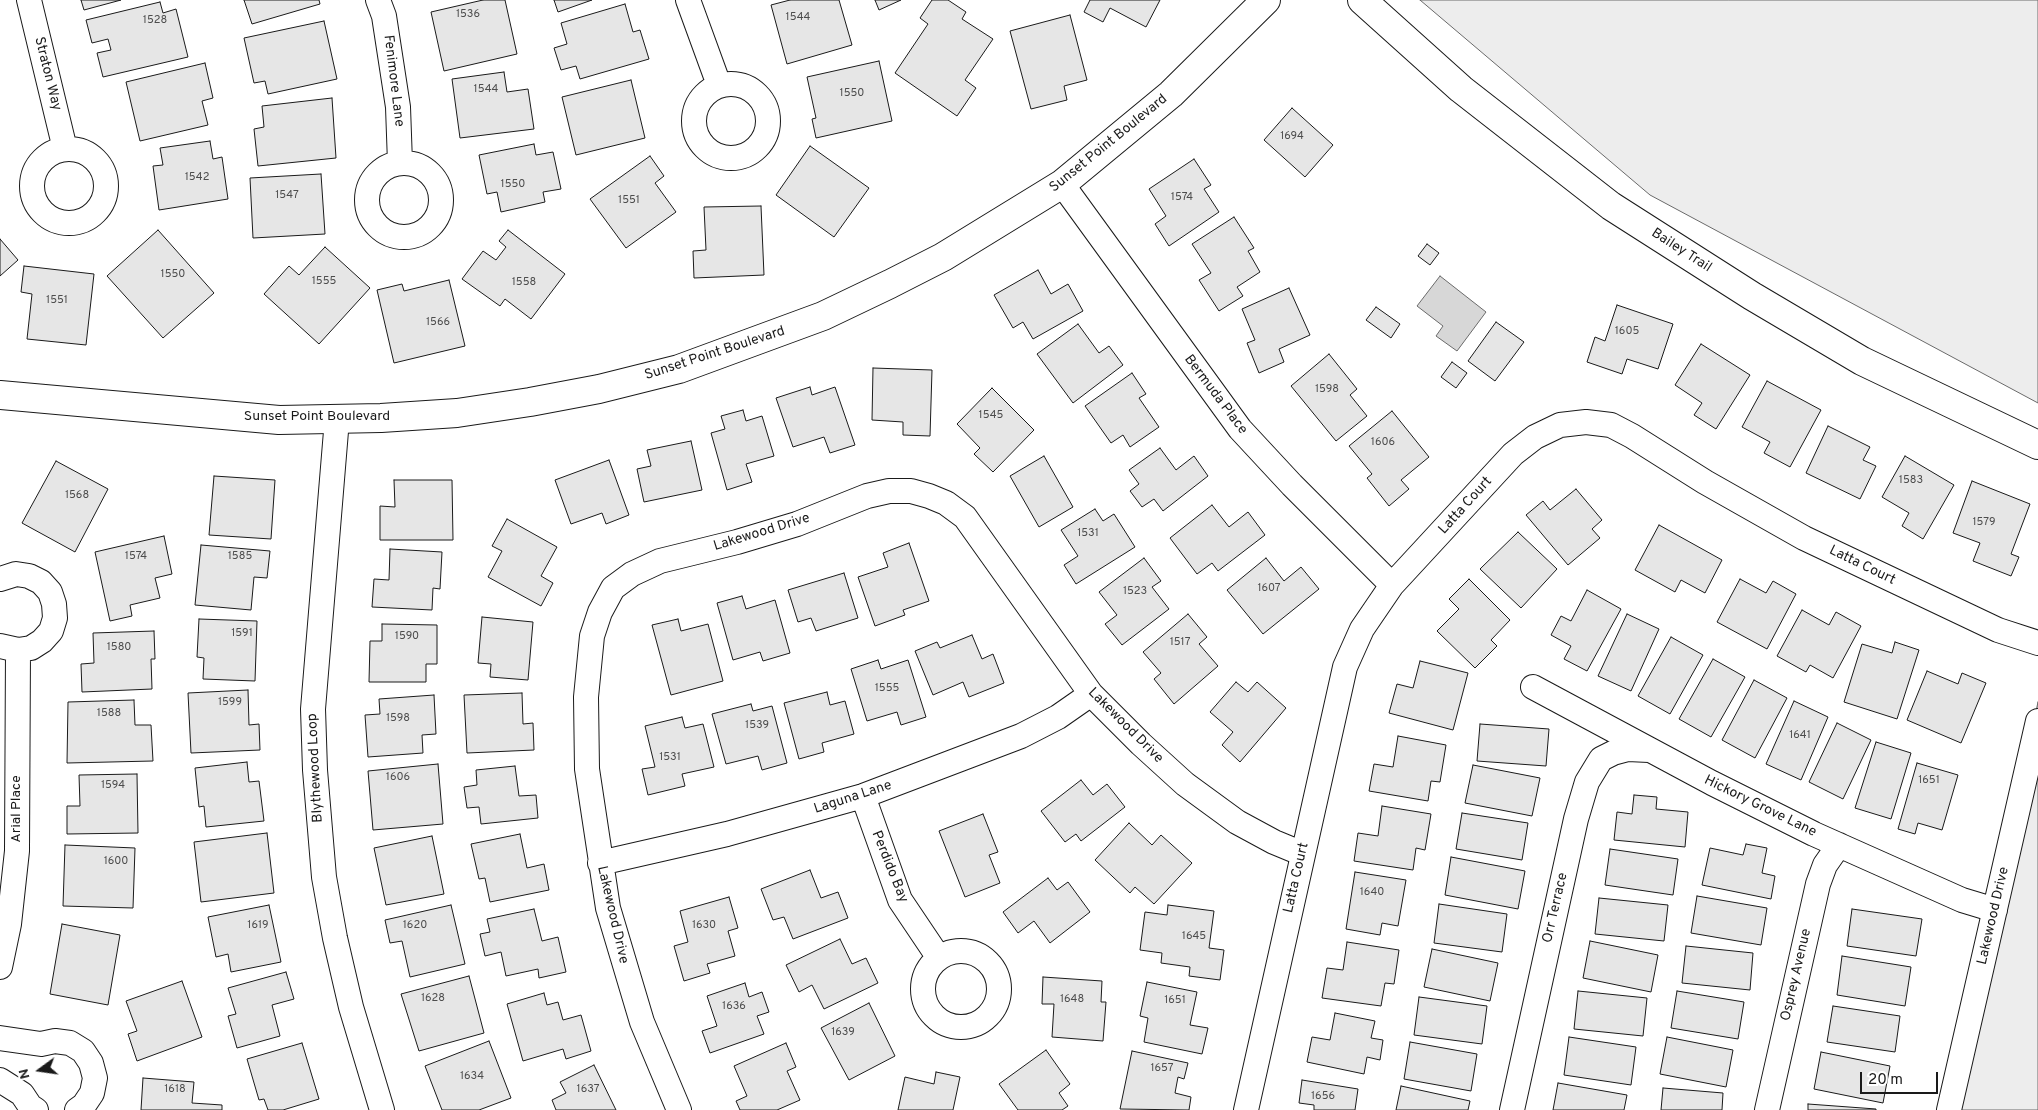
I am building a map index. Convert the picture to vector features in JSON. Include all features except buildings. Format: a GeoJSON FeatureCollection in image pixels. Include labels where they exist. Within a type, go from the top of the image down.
{"type":"FeatureCollection","features":[{"type":"Feature","properties":{"kind":"street","name":"Straton Way"},"geometry":{"type":"LineString","coordinates":[[29,0],[65,149]]}},
{"type":"Feature","properties":{"kind":"street","name":"Fenimore Lane"},"geometry":{"type":"LineString","coordinates":[[378,0],[384,16],[398,107],[400,163]]}},
{"type":"Feature","properties":{"kind":"street"},"geometry":{"type":"LineString","coordinates":[[688,0],[719,86]]}},
{"type":"Feature","properties":{"kind":"street","name":"Sunset Point Boulevard"},"geometry":{"type":"LineString","coordinates":[[0,395],[190,414],[278,420],[337,419],[457,413],[599,389],[679,368],[822,316],[882,288],[943,257],[1062,184],[1171,94],[1266,0]]}},
{"type":"Feature","properties":{"kind":"street","name":"Bailey Trail"},"geometry":{"type":"LineString","coordinates":[[1362,0],[1461,89],[1611,206],[1752,296],[1862,361],[2038,445]]}},
{"type":"Feature","properties":{"kind":"street","name":"Bermuda Place"},"geometry":{"type":"LineString","coordinates":[[1062,184],[1240,429],[1292,485],[1392,585]]}},
{"type":"Feature","properties":{"kind":"street","name":"Blythewood Loop"},"geometry":{"type":"LineString","coordinates":[[337,419],[313,709],[316,780],[324,877],[335,938],[350,1007],[382,1110]]}},
{"type":"Feature","properties":{"kind":"street","name":"Latta Court"},"geometry":{"type":"LineString","coordinates":[[1246,1110],[1344,667],[1362,629],[1392,585],[1513,454],[1534,438],[1560,425],[1586,422],[1611,425],[1705,482],[1804,538],[1998,630],[2038,643]]}},
{"type":"Feature","properties":{"kind":"street","name":"Lakewood Drive"},"geometry":{"type":"LineString","coordinates":[[679,1110],[642,1022],[625,972],[608,908],[587,769],[586,697],[592,636],[600,612],[613,588],[632,574],[660,561],[737,542],[797,524],[867,496],[889,491],[911,491],[946,503],[965,517],[1091,694],[1185,784],[1237,822],[1274,842],[1303,854]]}},
{"type":"Feature","properties":{"kind":"street"},"geometry":{"type":"LineString","coordinates":[[0,579],[16,574],[29,576],[41,582],[50,592],[54,604],[55,618],[51,630],[42,641],[31,648],[9,648]]}},
{"type":"Feature","properties":{"kind":"street","name":"Arial Place"},"geometry":{"type":"LineString","coordinates":[[0,967],[9,924],[17,851],[9,648]]}},
{"type":"Feature","properties":{"kind":"street","name":"Hickory Grove Lane"},"geometry":{"type":"LineString","coordinates":[[1533,687],[1649,750],[1839,845],[1962,900],[1995,910]]}},
{"type":"Feature","properties":{"kind":"street","name":"Laguna Lane"},"geometry":{"type":"LineString","coordinates":[[600,863],[718,836],[863,796],[1022,736],[1058,717],[1091,694]]}},
{"type":"Feature","properties":{"kind":"street","name":"Lakewood Drive"},"geometry":{"type":"LineString","coordinates":[[1949,1110],[2038,721]]}},
{"type":"Feature","properties":{"kind":"street","name":"Orr Terrace"},"geometry":{"type":"LineString","coordinates":[[1512,1110],[1576,819],[1587,782],[1601,759],[1628,749],[1649,750]]}},
{"type":"Feature","properties":{"kind":"street","name":"Perdido Bay"},"geometry":{"type":"LineString","coordinates":[[863,796],[900,900],[939,958]]}},
{"type":"Feature","properties":{"kind":"street","name":"Osprey Avenue"},"geometry":{"type":"LineString","coordinates":[[1767,1110],[1818,884],[1825,865],[1839,845]]}},
{"type":"Feature","properties":{"kind":"street"},"geometry":{"type":"LineString","coordinates":[[0,1038],[41,1044],[55,1041],[70,1044],[82,1051],[91,1064],[94,1078],[92,1093],[84,1105],[77,1110]]}},
{"type":"Feature","properties":{"kind":"street"},"geometry":{"type":"LineString","coordinates":[[0,1080],[22,1094],[36,1110]]}},
{"type":"Feature","properties":{"kind":"shaded area"},"geometry":{"type":"Polygon","coordinates":[[[1420,0],[2038,0],[2038,403],[1650,195],[1420,0]]]}},
{"type":"Feature","properties":{"kind":"shaded area"},"geometry":{"type":"Polygon","coordinates":[[[1440,276],[1486,312],[1457,351],[1436,336],[1443,326],[1417,306],[1440,276]]]}},
{"type":"Feature","properties":{"kind":"shaded area"},"geometry":{"type":"Polygon","coordinates":[[[2038,702],[2038,1110],[1947,1110],[1975,997],[2038,702]]]}}]}
